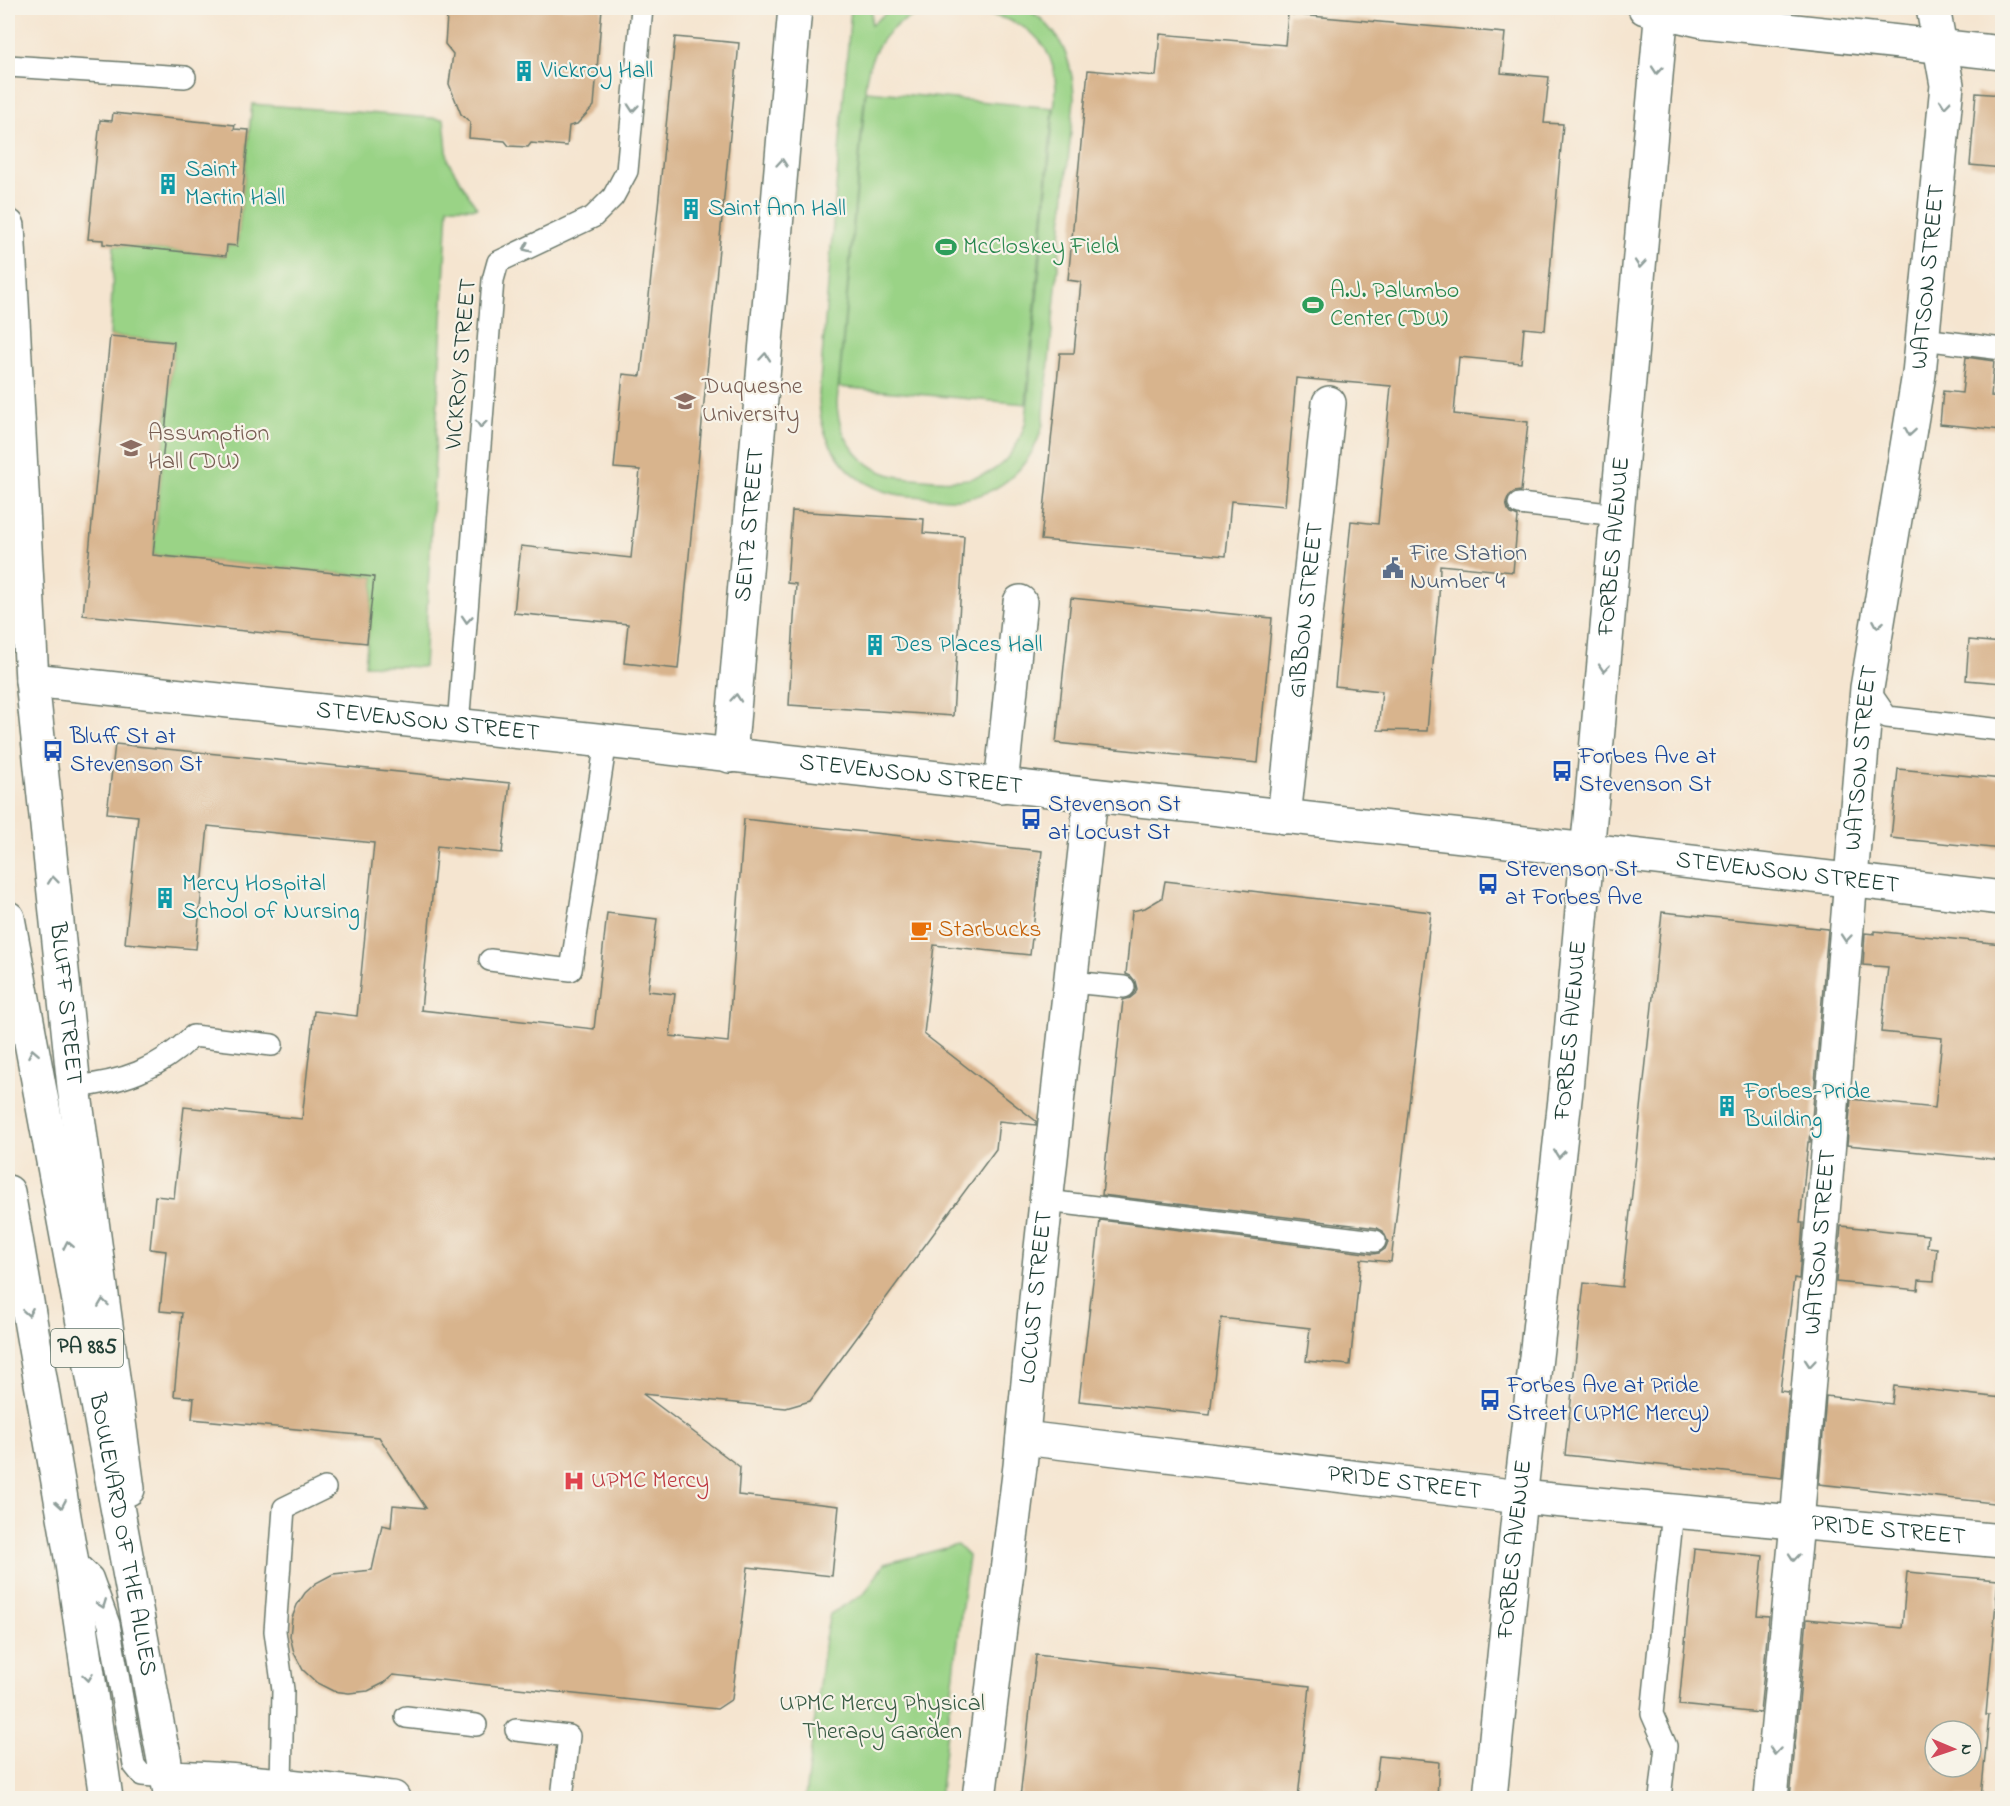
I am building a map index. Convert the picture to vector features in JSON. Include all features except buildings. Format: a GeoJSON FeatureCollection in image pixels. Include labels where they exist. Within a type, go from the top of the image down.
{"type":"FeatureCollection","features":[{"type":"Feature","properties":{"kind":"main road","name":"SEITZ STREET"},"geometry":{"type":"LineString","coordinates":[[730,756],[795,8]]}},
{"type":"Feature","properties":{"kind":"main road","name":"WATSON STREET"},"geometry":{"type":"LineString","coordinates":[[1771,1798],[1797,1523],[1867,688],[1919,374],[1947,85],[1932,8]]}},
{"type":"Feature","properties":{"kind":"main road"},"geometry":{"type":"LineString","coordinates":[[1657,9],[1703,21],[2002,53]]}},
{"type":"Feature","properties":{"kind":"main road","name":"FORBES AVENUE"},"geometry":{"type":"LineString","coordinates":[[1490,1798],[1520,1497],[1566,1090],[1618,515],[1657,9]]}},
{"type":"Feature","properties":{"kind":"main road","name":"BLUFF STREET"},"geometry":{"type":"LineString","coordinates":[[8,226],[32,680],[74,1087],[169,1788]]}},
{"type":"Feature","properties":{"kind":"main road","name":"GIBBON STREET"},"geometry":{"type":"LineString","coordinates":[[1284,817],[1329,403]]}},
{"type":"Feature","properties":{"kind":"main road"},"geometry":{"type":"LineString","coordinates":[[1001,786],[1020,602]]}},
{"type":"Feature","properties":{"kind":"main road","name":"STEVENSON STREET"},"geometry":{"type":"LineString","coordinates":[[32,680],[606,741],[2002,898]]}},
{"type":"Feature","properties":{"kind":"main road","name":"LOCUST STREET"},"geometry":{"type":"LineString","coordinates":[[979,1798],[1023,1438],[1091,796]]}},
{"type":"Feature","properties":{"kind":"main road","name":"BOULEVARD OF THE ALLIES"},"geometry":{"type":"LineString","coordinates":[[8,918],[169,1788]]}},
{"type":"Feature","properties":{"kind":"main road","name":"PA 885"},"geometry":{"type":"LineString","coordinates":[[8,1192],[71,1557],[106,1798]]}},
{"type":"Feature","properties":{"kind":"main road","name":"PRIDE STREET"},"geometry":{"type":"LineString","coordinates":[[1023,1438],[1520,1497],[2002,1541]]}},
{"type":"Feature","properties":{"kind":"main road"},"geometry":{"type":"LineString","coordinates":[[169,1788],[207,1778],[281,1784],[393,1798]]}},
{"type":"Feature","properties":{"kind":"lane","name":"VICKROY STREET"},"geometry":{"type":"LineString","coordinates":[[458,726],[493,280],[498,262],[593,217],[613,197],[618,188],[627,171],[642,8]]}},
{"type":"Feature","properties":{"kind":"lane"},"geometry":{"type":"LineString","coordinates":[[8,66],[185,77]]}},
{"type":"Feature","properties":{"kind":"lane"},"geometry":{"type":"LineString","coordinates":[[1923,339],[2002,349]]}},
{"type":"Feature","properties":{"kind":"lane"},"geometry":{"type":"LineString","coordinates":[[1520,504],[1618,515]]}},
{"type":"Feature","properties":{"kind":"lane"},"geometry":{"type":"LineString","coordinates":[[1867,688],[1887,717],[2002,730]]}},
{"type":"Feature","properties":{"kind":"lane"},"geometry":{"type":"LineString","coordinates":[[490,960],[571,970],[606,741]]}},
{"type":"Feature","properties":{"kind":"lane"},"geometry":{"type":"LineString","coordinates":[[1071,982],[1124,987]]}},
{"type":"Feature","properties":{"kind":"lane"},"geometry":{"type":"LineString","coordinates":[[74,1087],[105,1084],[154,1066],[177,1051],[193,1036],[272,1045]]}},
{"type":"Feature","properties":{"kind":"lane"},"geometry":{"type":"LineString","coordinates":[[1047,1201],[1375,1241]]}},
{"type":"Feature","properties":{"kind":"lane"},"geometry":{"type":"LineString","coordinates":[[281,1784],[283,1690],[275,1631],[284,1508],[325,1488]]}},
{"type":"Feature","properties":{"kind":"lane"},"geometry":{"type":"LineString","coordinates":[[1660,1798],[1666,1746],[1652,1714],[1673,1511]]}},
{"type":"Feature","properties":{"kind":"lane"},"geometry":{"type":"LineString","coordinates":[[71,1557],[92,1577],[109,1623],[134,1765],[142,1775],[169,1788]]}},
{"type":"Feature","properties":{"kind":"lane"},"geometry":{"type":"LineString","coordinates":[[406,1717],[476,1725]]}},
{"type":"Feature","properties":{"kind":"lane"},"geometry":{"type":"LineString","coordinates":[[516,1730],[569,1736],[562,1798]]}},
{"type":"Feature","properties":{"kind":"green space"},"geometry":{"type":"Polygon","coordinates":[[[851,8],[872,8],[871,25],[892,8],[1025,8],[1047,25],[1062,46],[1071,71],[1074,99],[1043,424],[1032,452],[1014,475],[989,491],[975,496],[946,499],[891,493],[860,479],[837,456],[823,427],[819,394],[851,8]],[[939,10],[924,13],[900,23],[881,41],[869,66],[866,80],[837,403],[838,415],[846,438],[860,457],[880,471],[907,478],[959,480],[988,473],[1010,454],[1019,440],[1026,421],[1056,88],[1052,65],[1044,47],[1032,34],[1000,17],[939,10]]]}},
{"type":"Feature","properties":{"kind":"green space","name":"McCloskey Field"},"geometry":{"type":"Polygon","coordinates":[[[866,91],[1053,108],[1026,404],[839,387],[866,91]]]}},
{"type":"Feature","properties":{"kind":"green space"},"geometry":{"type":"Polygon","coordinates":[[[252,104],[444,119],[448,161],[477,208],[448,207],[424,667],[365,665],[374,577],[153,555],[174,342],[110,336],[114,245],[225,256],[227,245],[237,246],[252,104]]]}},
{"type":"Feature","properties":{"kind":"green space","name":"UPMC Mercy Physical Therapy Garden"},"geometry":{"type":"Polygon","coordinates":[[[957,1545],[968,1556],[939,1798],[805,1797],[830,1614],[865,1593],[884,1564],[957,1545]]]}},
{"type":"Feature","properties":{"kind":"place","name":"Vickroy Hall"},"geometry":{"type":"Point","coordinates":[524,71]}},
{"type":"Feature","properties":{"kind":"place","name":"Saint Martin Hall"},"geometry":{"type":"Point","coordinates":[168,184]}},
{"type":"Feature","properties":{"kind":"place","name":"Saint Ann Hall"},"geometry":{"type":"Point","coordinates":[691,209]}},
{"type":"Feature","properties":{"kind":"place","name":"McCloskey Field"},"geometry":{"type":"Point","coordinates":[946,247]}},
{"type":"Feature","properties":{"kind":"place","name":"A.J. Palumbo Center (DU)"},"geometry":{"type":"Point","coordinates":[1313,305]}},
{"type":"Feature","properties":{"kind":"place","name":"Duquesne University"},"geometry":{"type":"Point","coordinates":[685,401]}},
{"type":"Feature","properties":{"kind":"place","name":"Assumption Hall (DU)"},"geometry":{"type":"Point","coordinates":[131,448]}},
{"type":"Feature","properties":{"kind":"place","name":"Fire Station Number 4"},"geometry":{"type":"Point","coordinates":[1393,568]}},
{"type":"Feature","properties":{"kind":"place","name":"Des Places Hall"},"geometry":{"type":"Point","coordinates":[875,645]}},
{"type":"Feature","properties":{"kind":"place","name":"Bluff St at Stevenson St"},"geometry":{"type":"Point","coordinates":[53,751]}},
{"type":"Feature","properties":{"kind":"place","name":"Forbes Ave at Stevenson St"},"geometry":{"type":"Point","coordinates":[1562,771]}},
{"type":"Feature","properties":{"kind":"place","name":"Stevenson St at Locust St"},"geometry":{"type":"Point","coordinates":[1031,819]}},
{"type":"Feature","properties":{"kind":"place","name":"Stevenson St at Forbes Ave"},"geometry":{"type":"Point","coordinates":[1488,884]}},
{"type":"Feature","properties":{"kind":"place","name":"Mercy Hospital School of Nursing"},"geometry":{"type":"Point","coordinates":[165,898]}},
{"type":"Feature","properties":{"kind":"place","name":"Starbucks"},"geometry":{"type":"Point","coordinates":[921,930]}},
{"type":"Feature","properties":{"kind":"place","name":"Forbes-Pride Building"},"geometry":{"type":"Point","coordinates":[1727,1106]}},
{"type":"Feature","properties":{"kind":"place","name":"Forbes Ave at Pride Street (UPMC Mercy)"},"geometry":{"type":"Point","coordinates":[1490,1400]}},
{"type":"Feature","properties":{"kind":"place","name":"UPMC Mercy"},"geometry":{"type":"Point","coordinates":[574,1481]}}]}
